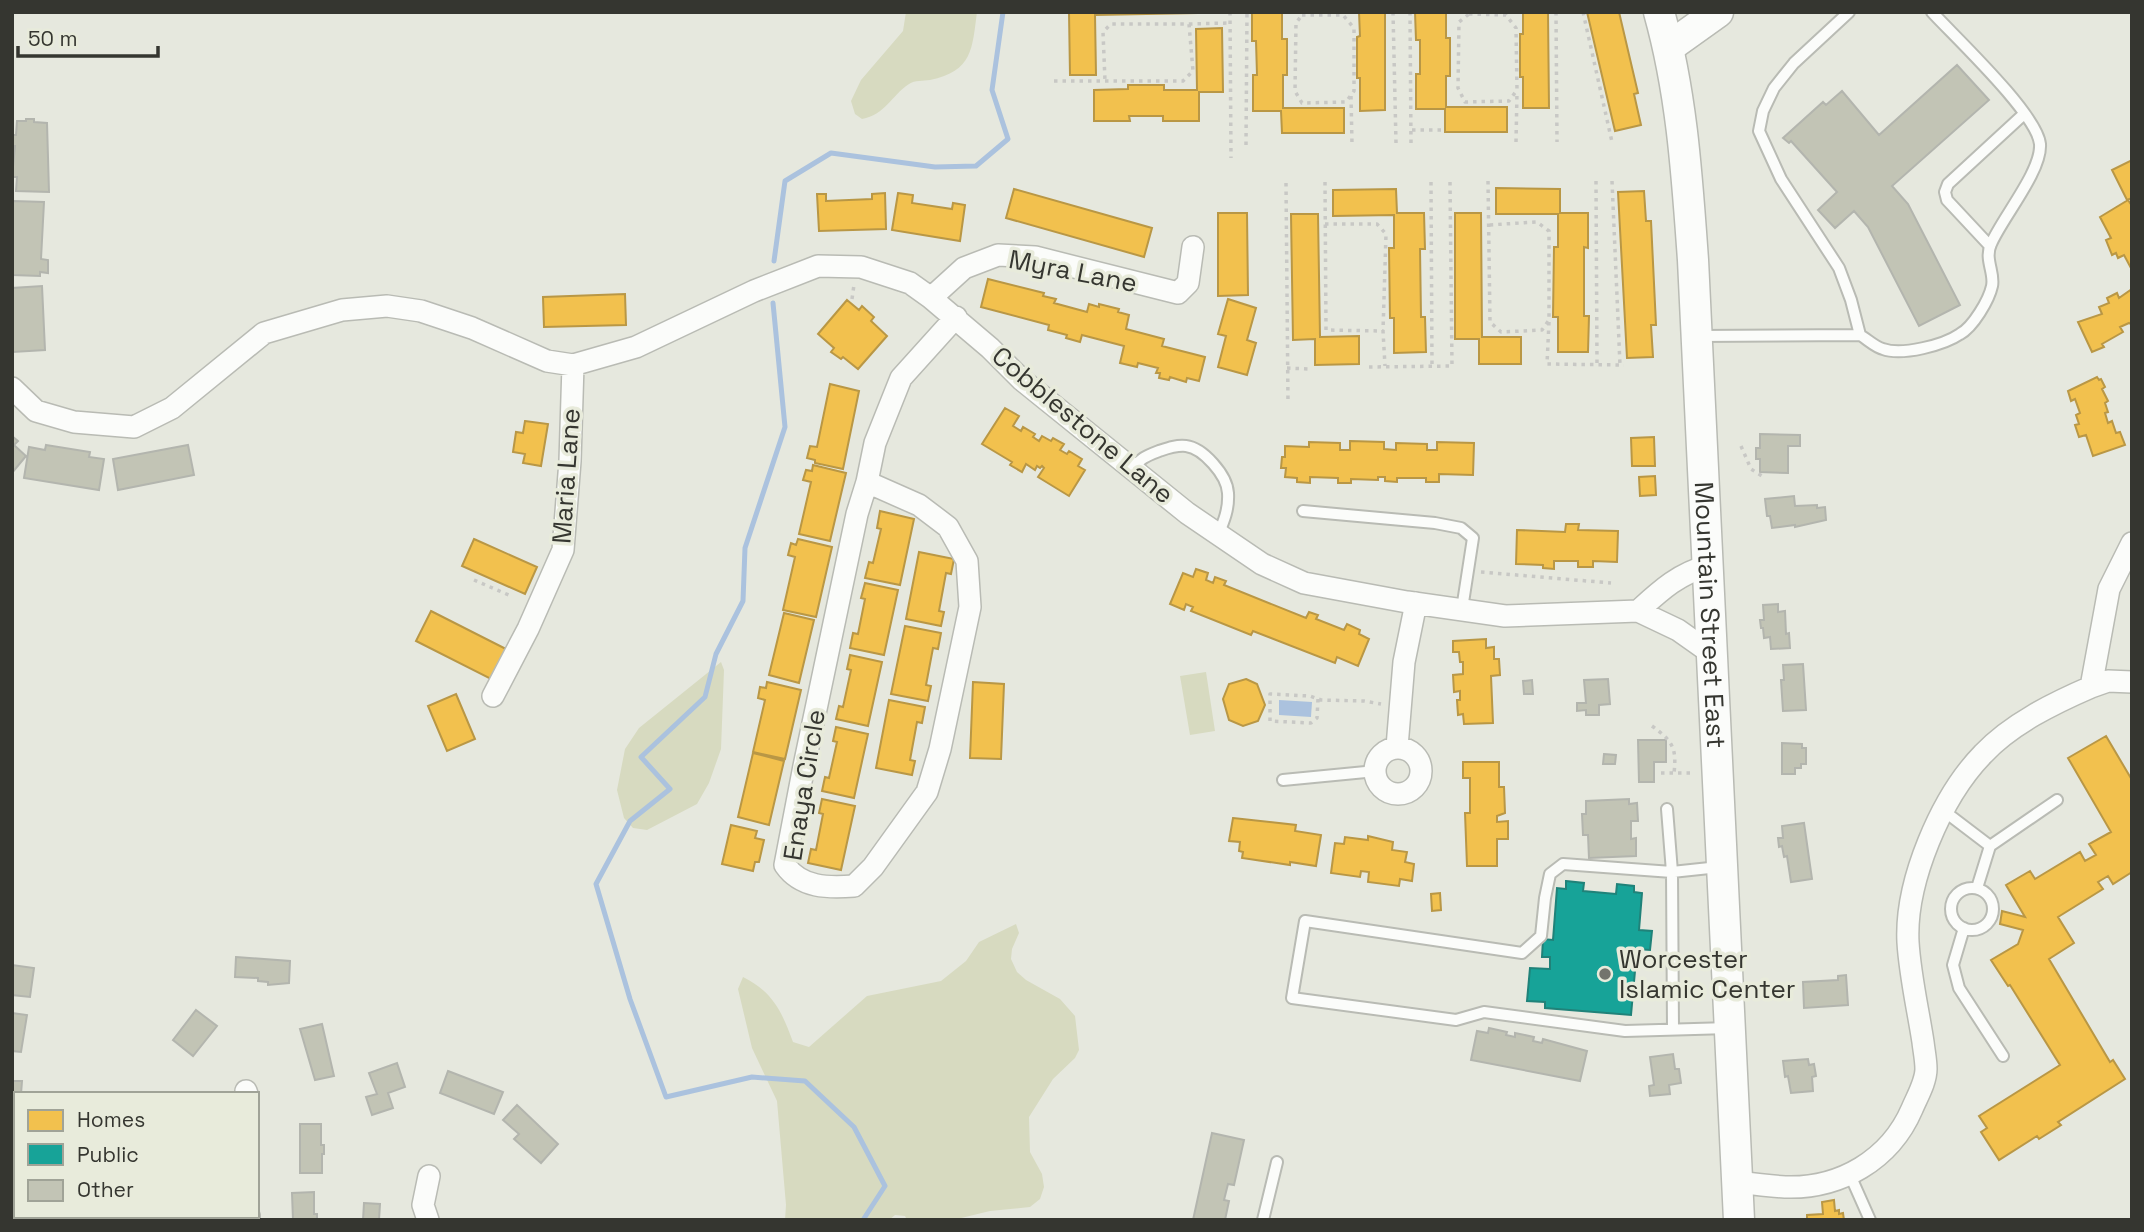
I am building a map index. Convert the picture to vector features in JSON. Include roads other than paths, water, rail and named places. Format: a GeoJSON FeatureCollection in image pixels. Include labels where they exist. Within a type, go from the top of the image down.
{"type":"FeatureCollection","features":[{"type":"Feature","properties":{"kind":"main road","name":"Mountain Street East"},"geometry":{"type":"LineString","coordinates":[[1659,12],[1676,83],[1686,164],[1698,336],[1739,1220]]}},
{"type":"Feature","properties":{"kind":"main road"},"geometry":{"type":"LineString","coordinates":[[1669,47],[1718,12]]}},
{"type":"Feature","properties":{"kind":"street","name":"Myra Lane"},"geometry":{"type":"LineString","coordinates":[[931,298],[964,268],[998,256],[1035,257],[1178,293],[1188,284],[1193,247]]}},
{"type":"Feature","properties":{"kind":"street","name":"Cobblestone Lane"},"geometry":{"type":"LineString","coordinates":[[12,388],[36,411],[74,422],[134,427],[172,408],[264,333],[342,310],[387,306],[421,311],[472,328],[547,361],[573,365],[636,348],[754,291],[818,266],[861,267],[910,283],[931,298],[956,317],[1022,380],[1133,470],[1218,536],[1262,564],[1304,583],[1505,616],[1638,611],[1678,630],[1712,654]]}},
{"type":"Feature","properties":{"kind":"street","name":"Enaya Circle"},"geometry":{"type":"LineString","coordinates":[[867,482],[919,505],[948,527],[967,561],[970,607],[940,749],[927,792],[873,867],[855,886],[826,888],[793,877],[785,864],[857,514],[875,443],[901,378],[956,317]]}},
{"type":"Feature","properties":{"kind":"street","name":"Maria Lane"},"geometry":{"type":"LineString","coordinates":[[494,696],[564,550],[573,365]]}},
{"type":"Feature","properties":{"kind":"street"},"geometry":{"type":"LineString","coordinates":[[2091,687],[2109,589],[2132,544]]}},
{"type":"Feature","properties":{"kind":"street"},"geometry":{"type":"LineString","coordinates":[[1638,611],[1671,583],[1693,569],[1708,566]]}},
{"type":"Feature","properties":{"kind":"street"},"geometry":{"type":"LineString","coordinates":[[1397,747],[1404,662],[1416,603]]}},
{"type":"Feature","properties":{"kind":"street"},"geometry":{"type":"LineString","coordinates":[[1737,1182],[1786,1187],[1819,1184],[1850,1175],[1875,1160],[1896,1137],[1909,1116],[1926,1070],[1910,966],[1908,908],[1919,863],[1944,811],[1964,777],[1983,753],[2037,714],[2108,681],[2132,682]]}},
{"type":"Feature","properties":{"kind":"street"},"geometry":{"type":"LineString","coordinates":[[1397,747],[1411,751],[1420,762],[1421,776],[1414,788],[1404,793],[1387,791],[1378,782],[1376,771],[1376,762],[1381,755],[1397,747]]}},
{"type":"Feature","properties":{"kind":"street"},"geometry":{"type":"LineString","coordinates":[[428,1220],[423,1205],[429,1176]]}},
{"type":"Feature","properties":{"kind":"lane"},"geometry":{"type":"LineString","coordinates":[[1849,12],[1794,63],[1774,88],[1763,111],[1759,131],[1781,179],[1839,268],[1860,335]]}},
{"type":"Feature","properties":{"kind":"lane"},"geometry":{"type":"LineString","coordinates":[[1698,336],[1860,335],[1883,349],[1906,351],[1940,343],[1962,334],[1977,318],[1993,284],[1988,265],[1990,246],[2033,171],[2040,145],[2036,131],[2024,114],[1932,12]]}},
{"type":"Feature","properties":{"kind":"lane"},"geometry":{"type":"LineString","coordinates":[[1990,246],[1947,201],[1945,192],[1948,184],[2024,114]]}},
{"type":"Feature","properties":{"kind":"lane"},"geometry":{"type":"LineString","coordinates":[[1133,470],[1141,458],[1172,447],[1189,446],[1211,461],[1220,472],[1228,490],[1227,516],[1218,536]]}},
{"type":"Feature","properties":{"kind":"lane"},"geometry":{"type":"LineString","coordinates":[[1303,511],[1435,523],[1461,528],[1474,538],[1462,610]]}},
{"type":"Feature","properties":{"kind":"lane"},"geometry":{"type":"LineString","coordinates":[[1283,780],[1376,771]]}},
{"type":"Feature","properties":{"kind":"lane"},"geometry":{"type":"LineString","coordinates":[[1977,888],[1990,846],[2057,800]]}},
{"type":"Feature","properties":{"kind":"lane"},"geometry":{"type":"LineString","coordinates":[[1667,809],[1672,872],[1673,1029]]}},
{"type":"Feature","properties":{"kind":"lane"},"geometry":{"type":"LineString","coordinates":[[1944,811],[1990,846]]}},
{"type":"Feature","properties":{"kind":"lane"},"geometry":{"type":"LineString","coordinates":[[1723,867],[1672,872],[1563,864],[1550,874],[1541,936],[1521,953],[1305,921],[1292,998],[1456,1020],[1484,1012],[1625,1031],[1729,1028]]}},
{"type":"Feature","properties":{"kind":"lane"},"geometry":{"type":"LineString","coordinates":[[1977,888],[1984,891],[1993,902],[1993,916],[1984,927],[1970,930],[1964,928],[1954,919],[1951,905],[1954,899],[1964,890],[1977,888]]}},
{"type":"Feature","properties":{"kind":"lane"},"geometry":{"type":"LineString","coordinates":[[1964,928],[1952,965],[1959,988],[2003,1056]]}},
{"type":"Feature","properties":{"kind":"lane"},"geometry":{"type":"LineString","coordinates":[[1262,1220],[1277,1162]]}},
{"type":"Feature","properties":{"kind":"lane"},"geometry":{"type":"LineString","coordinates":[[1850,1175],[1870,1220]]}},
{"type":"Feature","properties":{"kind":"water"},"geometry":{"type":"Polygon","coordinates":[[[1279,700],[1312,702],[1311,717],[1279,715],[1279,700]]]}},
{"type":"Feature","properties":{"kind":"waterway"},"geometry":{"type":"LineString","coordinates":[[774,261],[785,181],[831,153],[935,167],[976,166],[1008,139],[992,90],[1003,12]]}},
{"type":"Feature","properties":{"kind":"waterway"},"geometry":{"type":"LineString","coordinates":[[773,303],[785,427],[745,548],[743,601],[716,654],[705,697],[641,757],[670,789],[630,821],[596,884],[630,999],[666,1097],[752,1077],[805,1081],[854,1127],[885,1186],[863,1220]]}},
{"type":"Feature","properties":{"kind":"place","name":"Worcester Islamic Center"},"geometry":{"type":"Point","coordinates":[1605,974]}}]}
